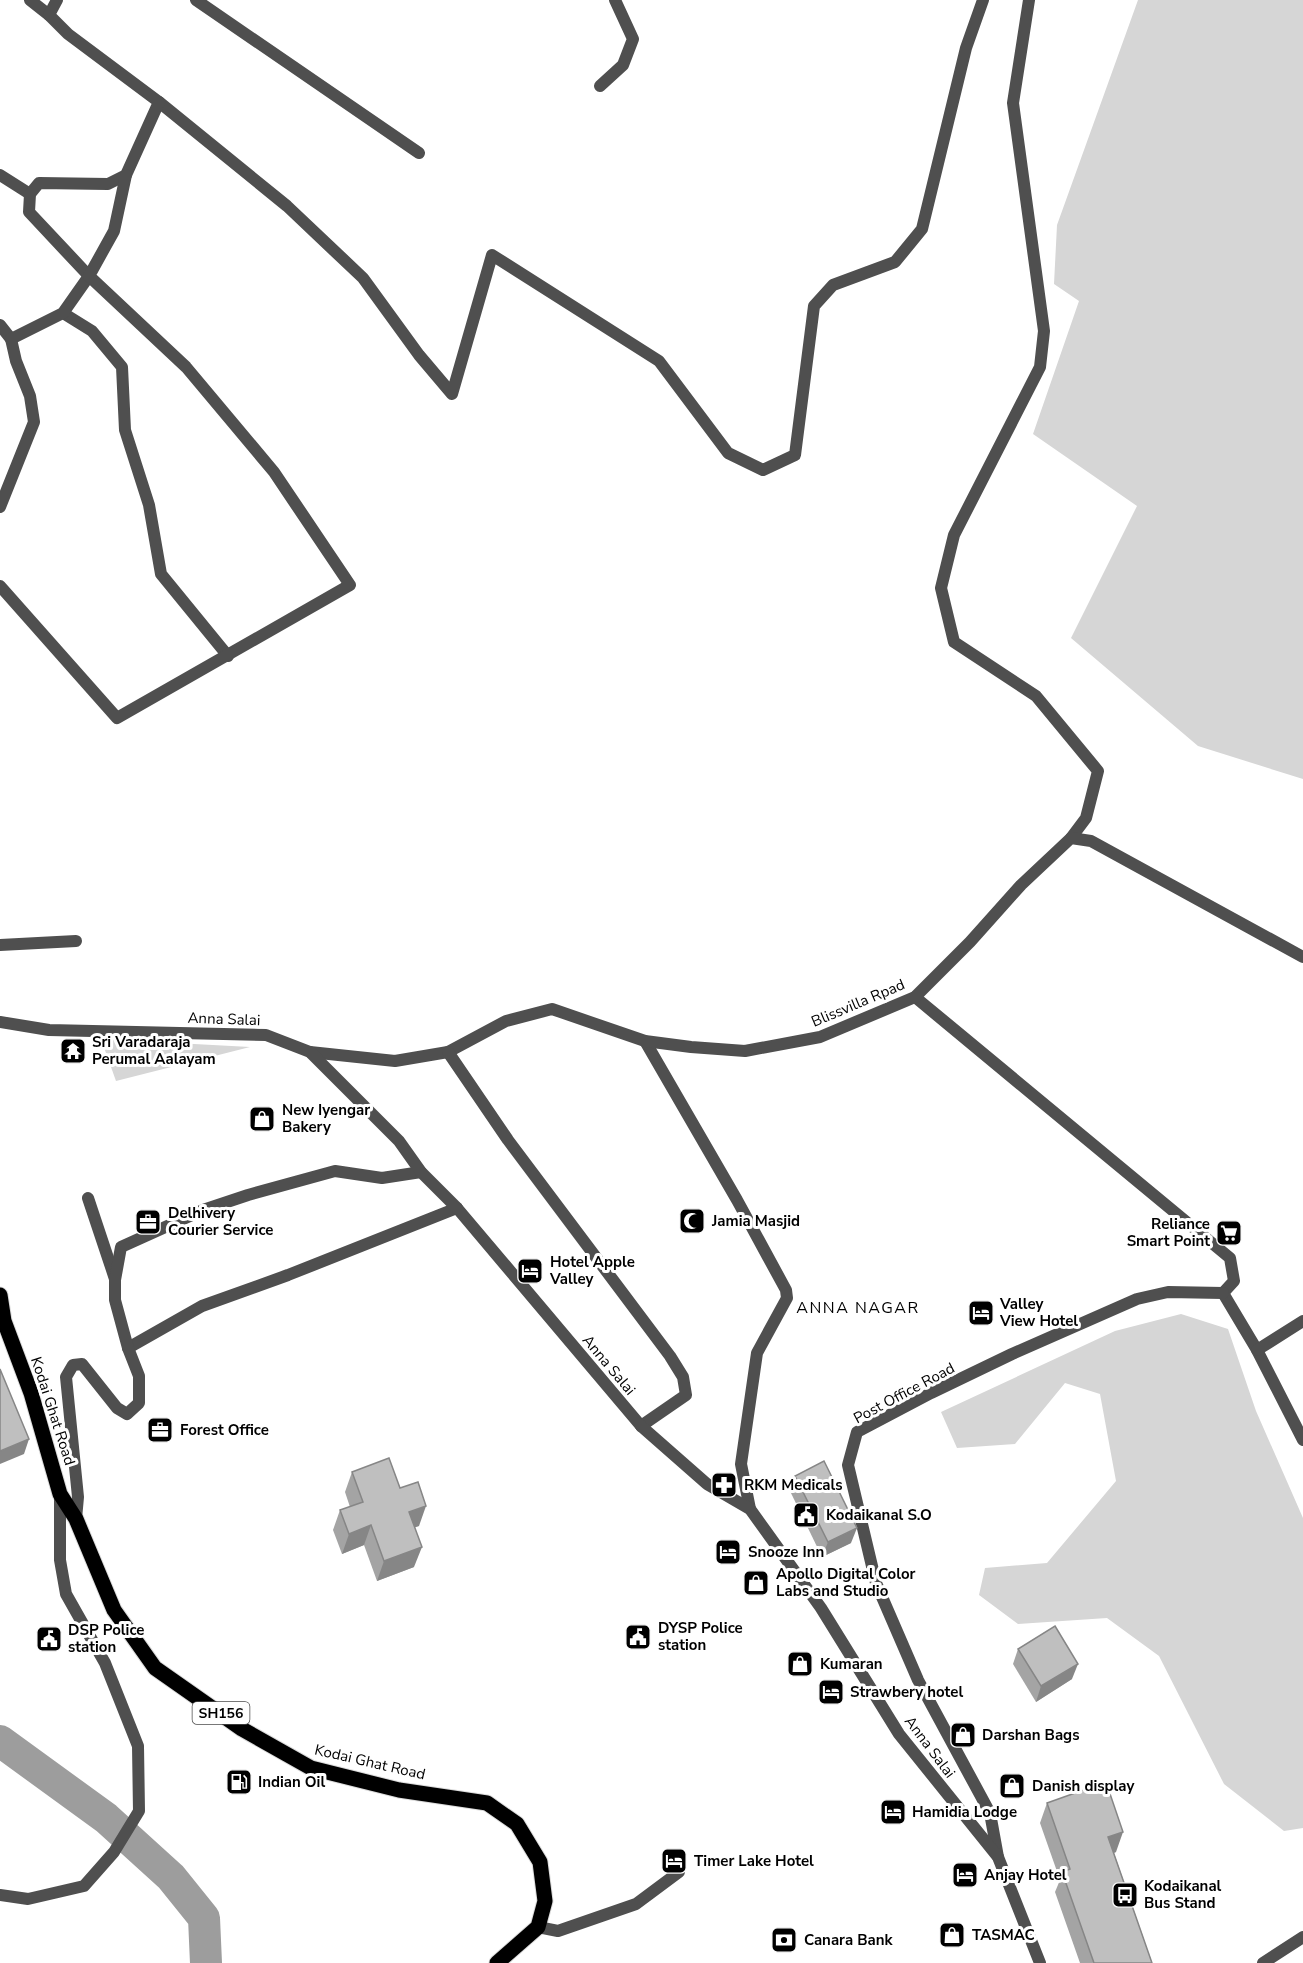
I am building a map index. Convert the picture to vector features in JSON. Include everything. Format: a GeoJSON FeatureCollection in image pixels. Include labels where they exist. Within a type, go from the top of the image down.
{"type":"FeatureCollection","features":[{"type":"Feature","properties":{"kind":"main road","name":"Kodai Ghat Road"},"geometry":{"type":"LineString","coordinates":[[0,1295],[4,1321],[31,1393],[60,1494],[76,1519],[114,1610],[155,1668],[243,1729],[311,1768],[399,1790],[487,1803],[518,1824],[540,1862],[545,1901],[538,1927]]}},
{"type":"Feature","properties":{"kind":"main road"},"geometry":{"type":"LineString","coordinates":[[497,1963],[538,1927]]}},
{"type":"Feature","properties":{"kind":"street"},"geometry":{"type":"LineString","coordinates":[[30,0],[68,34],[159,102],[287,206],[363,278],[418,355],[452,394],[492,255],[659,361],[728,453],[763,470],[795,455],[814,306],[833,285],[895,262],[922,229],[966,48],[983,0]]}},
{"type":"Feature","properties":{"kind":"street"},"geometry":{"type":"LineString","coordinates":[[49,15],[57,0]]}},
{"type":"Feature","properties":{"kind":"street"},"geometry":{"type":"LineString","coordinates":[[196,0],[419,153]]}},
{"type":"Feature","properties":{"kind":"street"},"geometry":{"type":"LineString","coordinates":[[600,86],[622,65],[633,39],[615,0]]}},
{"type":"Feature","properties":{"kind":"street","name":"Blissvilla Rpad"},"geometry":{"type":"LineString","coordinates":[[310,1052],[395,1061],[448,1052],[506,1022],[552,1009],[645,1041],[691,1047],[745,1051],[820,1037],[915,997],[970,942],[1021,885],[1071,838],[1086,818],[1098,771],[1036,696],[954,642],[941,588],[954,535],[1040,367],[1044,331],[1012,103],[1025,1]]}},
{"type":"Feature","properties":{"kind":"street"},"geometry":{"type":"LineString","coordinates":[[11,339],[63,313],[90,276],[114,231],[126,175],[159,102]]}},
{"type":"Feature","properties":{"kind":"street"},"geometry":{"type":"LineString","coordinates":[[0,175],[30,194]]}},
{"type":"Feature","properties":{"kind":"street"},"geometry":{"type":"LineString","coordinates":[[0,586],[117,718],[350,585],[274,472],[194,375],[90,276],[29,212],[30,194],[39,183],[108,184],[126,175]]}},
{"type":"Feature","properties":{"kind":"street"},"geometry":{"type":"LineString","coordinates":[[63,313],[92,332],[122,367],[124,430],[149,505],[161,574],[228,656]]}},
{"type":"Feature","properties":{"kind":"street"},"geometry":{"type":"LineString","coordinates":[[0,325],[11,339],[16,361],[30,396],[34,422],[0,507]]}},
{"type":"Feature","properties":{"kind":"street"},"geometry":{"type":"LineString","coordinates":[[1071,838],[1091,842],[1303,957]]}},
{"type":"Feature","properties":{"kind":"street"},"geometry":{"type":"LineString","coordinates":[[0,945],[76,941]]}},
{"type":"Feature","properties":{"kind":"street"},"geometry":{"type":"LineString","coordinates":[[915,997],[1230,1258],[1234,1281],[1222,1293],[1257,1350],[1303,1440]]}},
{"type":"Feature","properties":{"kind":"street","name":"Anna Salai"},"geometry":{"type":"LineString","coordinates":[[0,1022],[49,1030],[266,1035],[310,1052],[399,1141],[421,1172],[457,1208],[641,1426],[707,1484],[750,1509],[821,1608],[899,1734],[998,1857],[1040,1963]]}},
{"type":"Feature","properties":{"kind":"street"},"geometry":{"type":"LineString","coordinates":[[645,1041],[737,1200],[786,1290],[788,1298],[757,1353],[741,1464],[750,1509]]}},
{"type":"Feature","properties":{"kind":"street"},"geometry":{"type":"LineString","coordinates":[[448,1052],[508,1140],[670,1356],[683,1377],[686,1395],[641,1426]]}},
{"type":"Feature","properties":{"kind":"street"},"geometry":{"type":"LineString","coordinates":[[76,1519],[78,1497],[66,1377],[73,1365],[82,1364],[117,1408],[127,1414],[139,1403],[139,1376],[115,1300],[115,1280],[121,1247],[203,1210],[335,1171],[382,1178],[421,1172]]}},
{"type":"Feature","properties":{"kind":"street"},"geometry":{"type":"LineString","coordinates":[[88,1198],[115,1280]]}},
{"type":"Feature","properties":{"kind":"street"},"geometry":{"type":"LineString","coordinates":[[128,1347],[202,1306],[288,1275],[457,1208]]}},
{"type":"Feature","properties":{"kind":"street","name":"Post Office Road"},"geometry":{"type":"LineString","coordinates":[[998,1857],[990,1813],[918,1680],[876,1582],[848,1466],[857,1432],[992,1364],[1137,1299],[1168,1292],[1222,1293]]}},
{"type":"Feature","properties":{"kind":"street"},"geometry":{"type":"LineString","coordinates":[[1257,1350],[1303,1321]]}},
{"type":"Feature","properties":{"kind":"street"},"geometry":{"type":"LineString","coordinates":[[0,1895],[28,1899],[84,1886],[114,1852],[139,1811],[138,1746],[105,1663],[66,1594],[60,1560],[60,1494]]}},
{"type":"Feature","properties":{"kind":"street"},"geometry":{"type":"LineString","coordinates":[[538,1927],[558,1931],[636,1904],[679,1872]]}},
{"type":"Feature","properties":{"kind":"street"},"geometry":{"type":"LineString","coordinates":[[1263,1963],[1303,1938]]}},
{"type":"Feature","properties":{"kind":"shaded area"},"geometry":{"type":"Polygon","coordinates":[[[1138,0],[1303,0],[1303,779],[1198,746],[1071,638],[1137,506],[1033,434],[1079,301],[1054,284],[1057,225],[1138,0]]]}},
{"type":"Feature","properties":{"kind":"shaded area"},"geometry":{"type":"Polygon","coordinates":[[[101,1039],[250,1047],[116,1081],[101,1039]]]}},
{"type":"Feature","properties":{"kind":"shaded area"},"geometry":{"type":"Polygon","coordinates":[[[1181,1314],[1228,1329],[1256,1411],[1303,1518],[1303,1828],[1284,1831],[1224,1784],[1159,1656],[1107,1618],[1018,1624],[979,1595],[985,1568],[1047,1563],[1116,1481],[1100,1394],[1065,1383],[1015,1444],[957,1448],[941,1412],[1115,1331],[1181,1314]]]}},
{"type":"Feature","properties":{"kind":"building"},"geometry":{"type":"Polygon","coordinates":[[[0,1369],[29,1439],[0,1451],[0,1369]]]}},
{"type":"Feature","properties":{"kind":"building"},"geometry":{"type":"Polygon","coordinates":[[[389,1458],[400,1488],[418,1482],[426,1506],[409,1512],[422,1547],[384,1561],[371,1525],[349,1534],[340,1510],[363,1502],[352,1472],[389,1458]]]}},
{"type":"Feature","properties":{"kind":"building"},"geometry":{"type":"Polygon","coordinates":[[[824,1461],[857,1528],[828,1542],[795,1476],[824,1461]]]}},
{"type":"Feature","properties":{"kind":"building"},"geometry":{"type":"Polygon","coordinates":[[[1055,1626],[1078,1664],[1041,1686],[1018,1649],[1055,1626]]]}},
{"type":"Feature","properties":{"kind":"building"},"geometry":{"type":"Polygon","coordinates":[[[1106,1782],[1123,1832],[1108,1837],[1152,1963],[1094,1963],[1062,1872],[1070,1869],[1047,1803],[1106,1782]]]}},
{"type":"Feature","properties":{"kind":"waterway"},"geometry":{"type":"LineString","coordinates":[[0,1741],[106,1818],[171,1877],[204,1918],[206,1963]]}},
{"type":"Feature","properties":{"kind":"place","name":"Sri Varadaraja Perumal Aalayam"},"geometry":{"type":"Point","coordinates":[73,1051]}},
{"type":"Feature","properties":{"kind":"place","name":"New Iyengar Bakery"},"geometry":{"type":"Point","coordinates":[262,1119]}},
{"type":"Feature","properties":{"kind":"place","name":"Jamia Masjid"},"geometry":{"type":"Point","coordinates":[692,1221]}},
{"type":"Feature","properties":{"kind":"place","name":"Delhivery Courier Service"},"geometry":{"type":"Point","coordinates":[148,1222]}},
{"type":"Feature","properties":{"kind":"place","name":"Reliance Smart Point"},"geometry":{"type":"Point","coordinates":[1229,1233]}},
{"type":"Feature","properties":{"kind":"place","name":"Hotel Apple Valley"},"geometry":{"type":"Point","coordinates":[530,1271]}},
{"type":"Feature","properties":{"kind":"place","name":"Valley View Hotel"},"geometry":{"type":"Point","coordinates":[981,1313]}},
{"type":"Feature","properties":{"kind":"place","name":"Forest Office"},"geometry":{"type":"Point","coordinates":[160,1430]}},
{"type":"Feature","properties":{"kind":"place","name":"RKM Medicals"},"geometry":{"type":"Point","coordinates":[724,1485]}},
{"type":"Feature","properties":{"kind":"place","name":"Kodaikanal S.O"},"geometry":{"type":"Point","coordinates":[806,1515]}},
{"type":"Feature","properties":{"kind":"place","name":"Snooze Inn"},"geometry":{"type":"Point","coordinates":[728,1552]}},
{"type":"Feature","properties":{"kind":"place","name":"Apollo Digital Color Labs and Studio"},"geometry":{"type":"Point","coordinates":[756,1583]}},
{"type":"Feature","properties":{"kind":"place","name":"DYSP Police station"},"geometry":{"type":"Point","coordinates":[638,1637]}},
{"type":"Feature","properties":{"kind":"place","name":"DSP Police station"},"geometry":{"type":"Point","coordinates":[49,1639]}},
{"type":"Feature","properties":{"kind":"place","name":"Kumaran"},"geometry":{"type":"Point","coordinates":[800,1664]}},
{"type":"Feature","properties":{"kind":"place","name":"Strawbery hotel"},"geometry":{"type":"Point","coordinates":[831,1692]}},
{"type":"Feature","properties":{"kind":"place","name":"Darshan Bags"},"geometry":{"type":"Point","coordinates":[963,1735]}},
{"type":"Feature","properties":{"kind":"place","name":"Indian Oil"},"geometry":{"type":"Point","coordinates":[239,1782]}},
{"type":"Feature","properties":{"kind":"place","name":"Danish display"},"geometry":{"type":"Point","coordinates":[1012,1786]}},
{"type":"Feature","properties":{"kind":"place","name":"Hamidia Lodge"},"geometry":{"type":"Point","coordinates":[893,1812]}},
{"type":"Feature","properties":{"kind":"place","name":"Timer Lake Hotel"},"geometry":{"type":"Point","coordinates":[674,1861]}},
{"type":"Feature","properties":{"kind":"place","name":"Anjay Hotel"},"geometry":{"type":"Point","coordinates":[965,1875]}},
{"type":"Feature","properties":{"kind":"place","name":"Kodaikanal Bus Stand"},"geometry":{"type":"Point","coordinates":[1125,1895]}},
{"type":"Feature","properties":{"kind":"place","name":"TASMAC"},"geometry":{"type":"Point","coordinates":[952,1935]}},
{"type":"Feature","properties":{"kind":"place","name":"Canara Bank"},"geometry":{"type":"Point","coordinates":[784,1940]}},
{"type":"Feature","properties":{"kind":"district","name":"ANNA NAGAR"},"geometry":{"type":"Point","coordinates":[858,1308]}}]}
